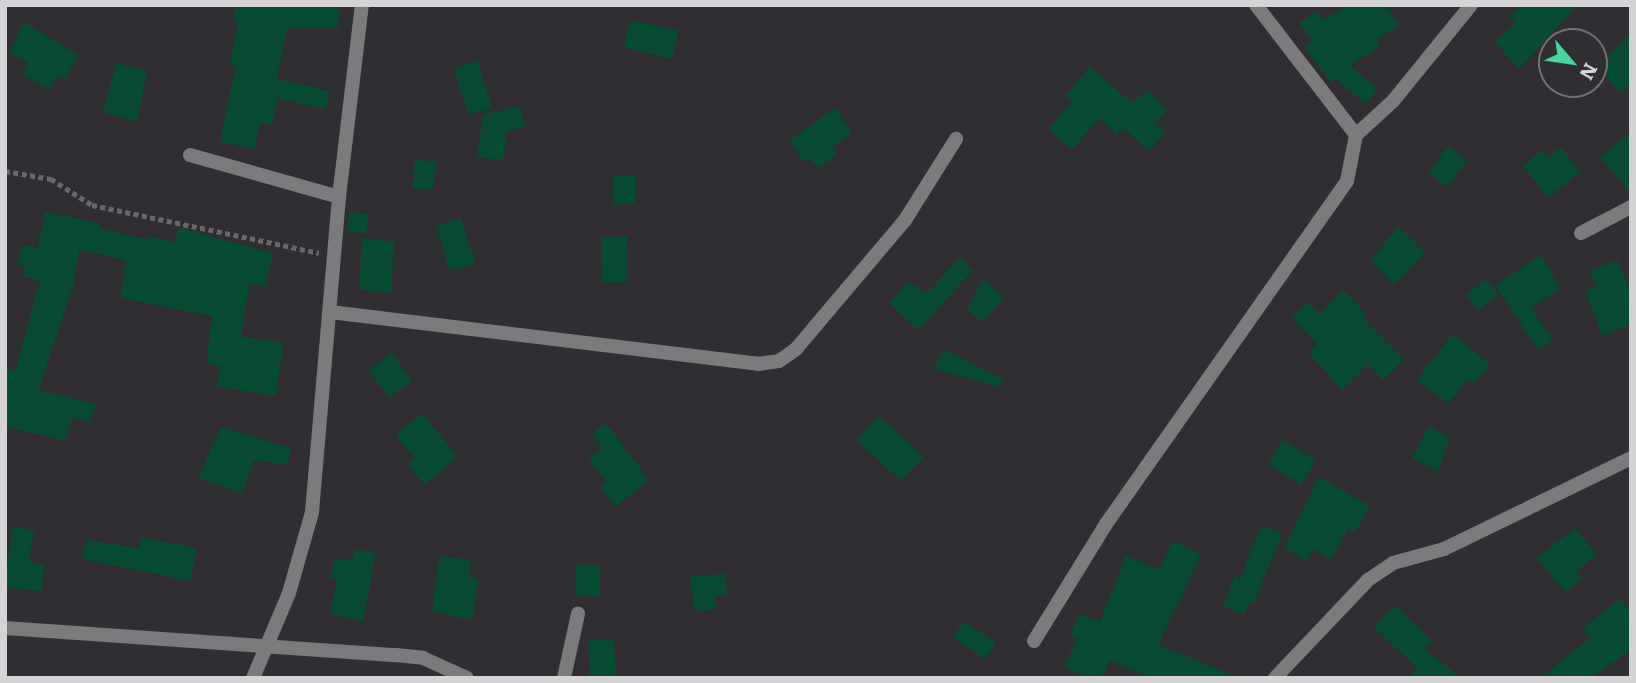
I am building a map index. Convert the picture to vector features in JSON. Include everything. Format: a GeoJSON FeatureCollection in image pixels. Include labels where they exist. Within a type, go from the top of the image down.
{"type":"FeatureCollection","features":[{"type":"Feature","properties":{"kind":"street"},"geometry":{"type":"LineString","coordinates":[[253,678],[289,593],[312,512],[339,197],[362,5]]}},
{"type":"Feature","properties":{"kind":"street"},"geometry":{"type":"LineString","coordinates":[[1256,5],[1356,135]]}},
{"type":"Feature","properties":{"kind":"street"},"geometry":{"type":"LineString","coordinates":[[1034,641],[1106,524],[1347,181],[1356,135],[1393,101],[1471,5]]}},
{"type":"Feature","properties":{"kind":"street"},"geometry":{"type":"LineString","coordinates":[[330,312],[758,365],[779,360],[796,349],[905,220],[956,139]]}},
{"type":"Feature","properties":{"kind":"street"},"geometry":{"type":"LineString","coordinates":[[190,155],[339,197]]}},
{"type":"Feature","properties":{"kind":"street"},"geometry":{"type":"LineString","coordinates":[[1581,233],[1631,207]]}},
{"type":"Feature","properties":{"kind":"street"},"geometry":{"type":"LineString","coordinates":[[1276,678],[1368,580],[1393,563],[1444,549],[1631,458]]}},
{"type":"Feature","properties":{"kind":"street"},"geometry":{"type":"LineString","coordinates":[[564,678],[578,614]]}},
{"type":"Feature","properties":{"kind":"street"},"geometry":{"type":"LineString","coordinates":[[5,628],[264,649],[423,658],[467,678]]}},
{"type":"Feature","properties":{"kind":"path"},"geometry":{"type":"LineString","coordinates":[[5,171],[28,172],[51,179],[92,205],[334,257]]}},
{"type":"Feature","properties":{"kind":"building"},"geometry":{"type":"Polygon","coordinates":[[[235,5],[340,5],[338,28],[287,28],[277,79],[330,91],[325,109],[278,98],[272,125],[260,123],[255,149],[220,142],[236,66],[230,65],[238,22],[234,22],[235,5]]]}},
{"type":"Feature","properties":{"kind":"building"},"geometry":{"type":"Polygon","coordinates":[[[1347,5],[1386,5],[1399,25],[1376,40],[1380,46],[1350,66],[1378,89],[1366,104],[1336,79],[1331,82],[1304,47],[1312,41],[1299,23],[1317,11],[1324,20],[1347,5]]]}},
{"type":"Feature","properties":{"kind":"building"},"geometry":{"type":"Polygon","coordinates":[[[1522,5],[1578,5],[1557,28],[1538,28],[1538,48],[1519,69],[1495,42],[1515,23],[1509,16],[1522,5]]]}},
{"type":"Feature","properties":{"kind":"building"},"geometry":{"type":"Polygon","coordinates":[[[630,20],[679,31],[672,59],[624,48],[630,20]]]}},
{"type":"Feature","properties":{"kind":"building"},"geometry":{"type":"Polygon","coordinates":[[[24,22],[78,55],[65,80],[57,76],[50,90],[22,75],[28,62],[9,53],[24,22]]]}},
{"type":"Feature","properties":{"kind":"building"},"geometry":{"type":"Polygon","coordinates":[[[1631,33],[1631,83],[1621,93],[1608,79],[1608,55],[1631,33]]]}},
{"type":"Feature","properties":{"kind":"building"},"geometry":{"type":"Polygon","coordinates":[[[477,60],[492,108],[469,115],[453,69],[477,60]]]}},
{"type":"Feature","properties":{"kind":"building"},"geometry":{"type":"Polygon","coordinates":[[[117,63],[147,71],[137,122],[102,112],[117,63]]]}},
{"type":"Feature","properties":{"kind":"building"},"geometry":{"type":"Polygon","coordinates":[[[1090,66],[1132,103],[1147,89],[1167,111],[1154,123],[1165,132],[1149,152],[1124,128],[1116,136],[1100,117],[1072,150],[1048,129],[1072,101],[1065,96],[1090,66]]]}},
{"type":"Feature","properties":{"kind":"building"},"geometry":{"type":"Polygon","coordinates":[[[520,106],[525,127],[507,131],[503,160],[477,157],[483,115],[520,106]]]}},
{"type":"Feature","properties":{"kind":"building"},"geometry":{"type":"Polygon","coordinates":[[[835,108],[852,133],[832,147],[837,154],[818,169],[810,158],[805,163],[789,141],[835,108]]]}},
{"type":"Feature","properties":{"kind":"building"},"geometry":{"type":"Polygon","coordinates":[[[1631,131],[1631,193],[1600,158],[1631,131]]]}},
{"type":"Feature","properties":{"kind":"building"},"geometry":{"type":"Polygon","coordinates":[[[1448,146],[1467,160],[1447,187],[1428,173],[1448,146]]]}},
{"type":"Feature","properties":{"kind":"building"},"geometry":{"type":"Polygon","coordinates":[[[1561,147],[1580,172],[1548,198],[1523,166],[1542,150],[1548,157],[1561,147]]]}},
{"type":"Feature","properties":{"kind":"building"},"geometry":{"type":"Polygon","coordinates":[[[415,160],[437,162],[433,190],[412,188],[415,160]]]}},
{"type":"Feature","properties":{"kind":"building"},"geometry":{"type":"Polygon","coordinates":[[[614,175],[635,175],[635,204],[614,205],[614,175]]]}},
{"type":"Feature","properties":{"kind":"building"},"geometry":{"type":"Polygon","coordinates":[[[45,212],[100,223],[99,228],[148,240],[149,236],[175,242],[179,228],[273,253],[265,286],[250,283],[241,337],[283,342],[276,396],[217,387],[220,366],[206,364],[212,316],[120,298],[126,260],[79,250],[73,286],[38,390],[96,404],[90,422],[72,417],[66,441],[5,427],[5,367],[16,370],[40,280],[23,277],[25,266],[18,265],[22,245],[38,248],[45,212]]]}},
{"type":"Feature","properties":{"kind":"building"},"geometry":{"type":"Polygon","coordinates":[[[349,212],[368,214],[366,233],[347,232],[349,212]]]}},
{"type":"Feature","properties":{"kind":"building"},"geometry":{"type":"Polygon","coordinates":[[[461,218],[475,264],[450,271],[436,226],[461,218]]]}},
{"type":"Feature","properties":{"kind":"building"},"geometry":{"type":"Polygon","coordinates":[[[1398,226],[1425,253],[1394,285],[1371,261],[1398,226]]]}},
{"type":"Feature","properties":{"kind":"building"},"geometry":{"type":"Polygon","coordinates":[[[627,236],[628,282],[602,283],[601,237],[627,236]]]}},
{"type":"Feature","properties":{"kind":"building"},"geometry":{"type":"Polygon","coordinates":[[[362,238],[394,242],[391,294],[359,289],[362,238]]]}},
{"type":"Feature","properties":{"kind":"building"},"geometry":{"type":"Polygon","coordinates":[[[1540,255],[1561,288],[1531,308],[1553,340],[1538,350],[1495,285],[1540,255]]]}},
{"type":"Feature","properties":{"kind":"building"},"geometry":{"type":"Polygon","coordinates":[[[960,257],[973,270],[918,330],[889,303],[908,282],[927,293],[960,257]]]}},
{"type":"Feature","properties":{"kind":"building"},"geometry":{"type":"Polygon","coordinates":[[[1618,260],[1631,294],[1631,325],[1602,336],[1586,291],[1596,287],[1590,270],[1618,260]]]}},
{"type":"Feature","properties":{"kind":"building"},"geometry":{"type":"Polygon","coordinates":[[[983,279],[1004,298],[982,322],[967,309],[983,279]]]}},
{"type":"Feature","properties":{"kind":"building"},"geometry":{"type":"Polygon","coordinates":[[[1486,279],[1498,295],[1478,310],[1466,295],[1486,279]]]}},
{"type":"Feature","properties":{"kind":"building"},"geometry":{"type":"Polygon","coordinates":[[[1343,290],[1367,315],[1363,319],[1404,360],[1383,380],[1368,364],[1342,390],[1309,353],[1317,344],[1292,318],[1308,302],[1320,314],[1343,290]]]}},
{"type":"Feature","properties":{"kind":"building"},"geometry":{"type":"Polygon","coordinates":[[[1452,334],[1490,364],[1474,384],[1468,379],[1448,404],[1417,380],[1452,334]]]}},
{"type":"Feature","properties":{"kind":"building"},"geometry":{"type":"Polygon","coordinates":[[[944,349],[1003,379],[1000,387],[934,369],[944,349]]]}},
{"type":"Feature","properties":{"kind":"building"},"geometry":{"type":"Polygon","coordinates":[[[392,353],[412,381],[389,398],[369,370],[392,353]]]}},
{"type":"Feature","properties":{"kind":"building"},"geometry":{"type":"Polygon","coordinates":[[[422,413],[458,457],[424,485],[407,464],[414,458],[396,435],[422,413]]]}},
{"type":"Feature","properties":{"kind":"building"},"geometry":{"type":"Polygon","coordinates":[[[879,416],[924,457],[901,481],[857,440],[879,416]]]}},
{"type":"Feature","properties":{"kind":"building"},"geometry":{"type":"Polygon","coordinates":[[[606,423],[649,480],[615,507],[600,486],[606,482],[589,459],[603,448],[592,434],[606,423]]]}},
{"type":"Feature","properties":{"kind":"building"},"geometry":{"type":"Polygon","coordinates":[[[1429,426],[1450,438],[1438,472],[1412,458],[1429,426]]]}},
{"type":"Feature","properties":{"kind":"building"},"geometry":{"type":"Polygon","coordinates":[[[221,427],[291,448],[288,465],[254,460],[242,494],[198,478],[221,427]]]}},
{"type":"Feature","properties":{"kind":"building"},"geometry":{"type":"Polygon","coordinates":[[[1282,439],[1316,460],[1301,485],[1268,464],[1282,439]]]}},
{"type":"Feature","properties":{"kind":"building"},"geometry":{"type":"Polygon","coordinates":[[[1319,477],[1370,506],[1355,532],[1348,529],[1331,559],[1314,549],[1307,561],[1284,548],[1319,477]]]}},
{"type":"Feature","properties":{"kind":"building"},"geometry":{"type":"Polygon","coordinates":[[[1261,526],[1282,534],[1253,605],[1249,603],[1244,615],[1223,606],[1235,576],[1240,578],[1261,526]]]}},
{"type":"Feature","properties":{"kind":"building"},"geometry":{"type":"Polygon","coordinates":[[[12,527],[34,530],[29,562],[44,564],[41,591],[5,588],[12,527]]]}},
{"type":"Feature","properties":{"kind":"building"},"geometry":{"type":"Polygon","coordinates":[[[1575,528],[1597,555],[1576,571],[1582,579],[1565,593],[1537,558],[1575,528]]]}},
{"type":"Feature","properties":{"kind":"building"},"geometry":{"type":"Polygon","coordinates":[[[141,537],[197,548],[190,581],[83,559],[86,540],[139,548],[141,537]]]}},
{"type":"Feature","properties":{"kind":"building"},"geometry":{"type":"Polygon","coordinates":[[[1173,541],[1201,555],[1158,645],[1241,678],[1150,678],[1110,660],[1102,678],[1087,678],[1064,667],[1077,639],[1070,636],[1080,613],[1100,622],[1126,555],[1158,570],[1173,541]]]}},
{"type":"Feature","properties":{"kind":"building"},"geometry":{"type":"Polygon","coordinates":[[[355,549],[376,553],[363,621],[330,614],[337,579],[330,577],[334,558],[352,561],[355,549]]]}},
{"type":"Feature","properties":{"kind":"building"},"geometry":{"type":"Polygon","coordinates":[[[440,556],[471,560],[469,577],[478,578],[472,620],[432,611],[440,556]]]}},
{"type":"Feature","properties":{"kind":"building"},"geometry":{"type":"Polygon","coordinates":[[[576,565],[600,565],[600,597],[575,596],[576,565]]]}},
{"type":"Feature","properties":{"kind":"building"},"geometry":{"type":"Polygon","coordinates":[[[726,574],[727,596],[715,596],[716,610],[695,611],[690,576],[726,574]]]}},
{"type":"Feature","properties":{"kind":"building"},"geometry":{"type":"Polygon","coordinates":[[[1620,598],[1631,612],[1631,650],[1591,678],[1540,678],[1590,638],[1583,628],[1620,598]]]}},
{"type":"Feature","properties":{"kind":"building"},"geometry":{"type":"Polygon","coordinates":[[[1395,605],[1433,642],[1425,650],[1462,678],[1408,678],[1417,668],[1374,627],[1395,605]]]}},
{"type":"Feature","properties":{"kind":"building"},"geometry":{"type":"Polygon","coordinates":[[[963,621],[996,643],[985,659],[953,638],[963,621]]]}},
{"type":"Feature","properties":{"kind":"building"},"geometry":{"type":"Polygon","coordinates":[[[614,639],[616,678],[590,678],[588,640],[614,639]]]}}]}
